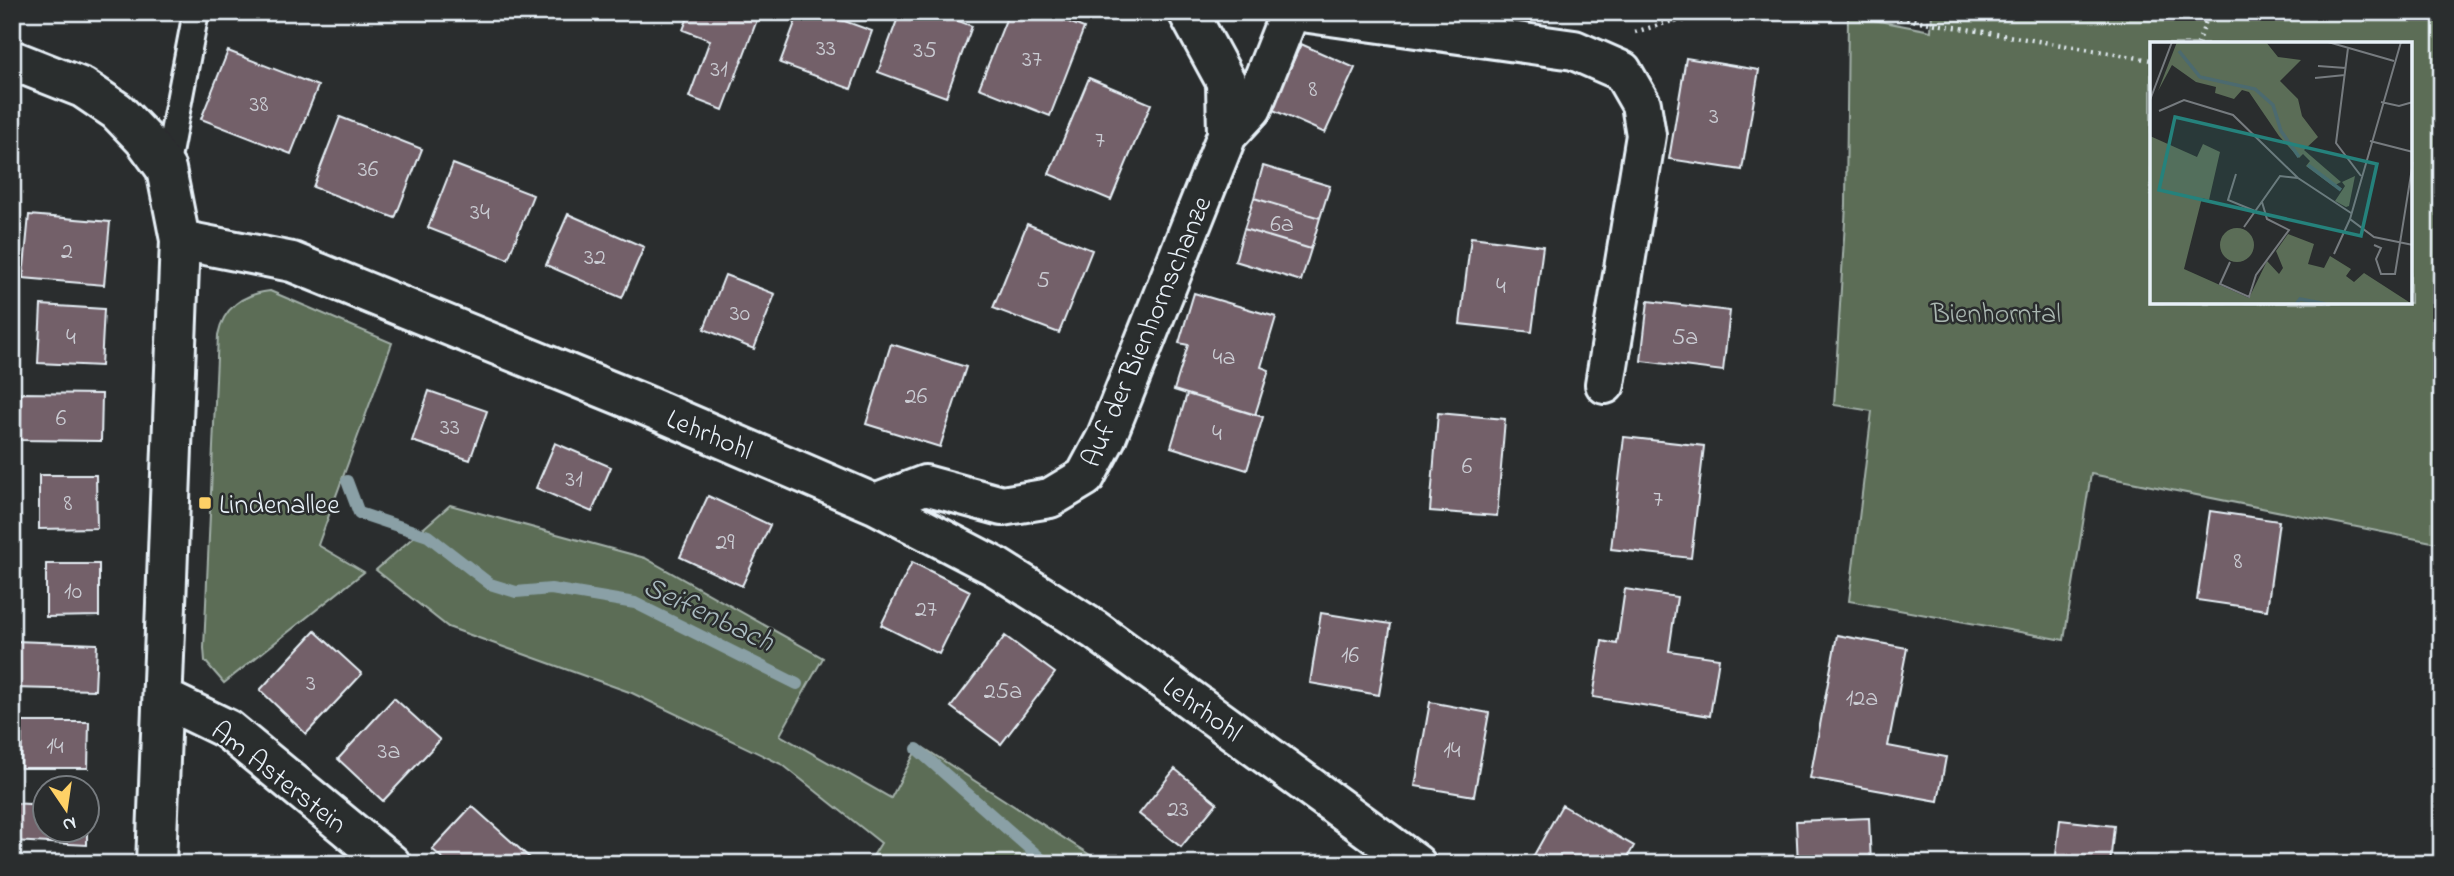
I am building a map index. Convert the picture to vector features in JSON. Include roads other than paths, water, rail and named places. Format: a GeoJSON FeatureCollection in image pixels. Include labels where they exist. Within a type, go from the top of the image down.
{"type":"FeatureCollection","features":[{"type":"Feature","properties":{"kind":"street","name":"Auf der Bienhornschanze"},"geometry":{"type":"LineString","coordinates":[[1188,12],[1226,82],[1227,135]]}},
{"type":"Feature","properties":{"kind":"street","name":"Auf der Bienhornschanze"},"geometry":{"type":"LineString","coordinates":[[875,504],[925,485],[1002,506],[1051,498],[1084,477],[1106,438],[1227,135],[1252,108],[1290,12]]}},
{"type":"Feature","properties":{"kind":"street"},"geometry":{"type":"LineString","coordinates":[[1302,12],[1574,50],[1622,71],[1641,104],[1646,135],[1605,384]]}},
{"type":"Feature","properties":{"kind":"street"},"geometry":{"type":"LineString","coordinates":[[12,60],[83,88],[117,111],[144,139],[166,169],[180,240],[156,864]]}},
{"type":"Feature","properties":{"kind":"street","name":"Lehrhohl"},"geometry":{"type":"LineString","coordinates":[[180,240],[292,262],[640,403],[875,504],[996,568],[1095,630],[1416,864]]}},
{"type":"Feature","properties":{"kind":"street","name":"Am Asterstein"},"geometry":{"type":"LineString","coordinates":[[163,698],[228,729],[391,864]]}},
{"type":"Feature","properties":{"kind":"lane"},"geometry":{"type":"LineString","coordinates":[[166,169],[196,12]]}},
{"type":"Feature","properties":{"kind":"waterway","name":"Seifenbach"},"geometry":{"type":"LineString","coordinates":[[347,481],[359,513],[428,536],[490,584],[516,592],[551,589],[635,603],[797,684]]}},
{"type":"Feature","properties":{"kind":"waterway","name":"Seifenbach"},"geometry":{"type":"LineString","coordinates":[[917,749],[1047,864]]}},
{"type":"Feature","properties":{"kind":"place","name":"Lindenallee"},"geometry":{"type":"Point","coordinates":[205,503]}},
{"type":"Feature","properties":{"kind":"park label","name":"Bienhorntal"},"geometry":{"type":"Point","coordinates":[1996,312]}}]}
